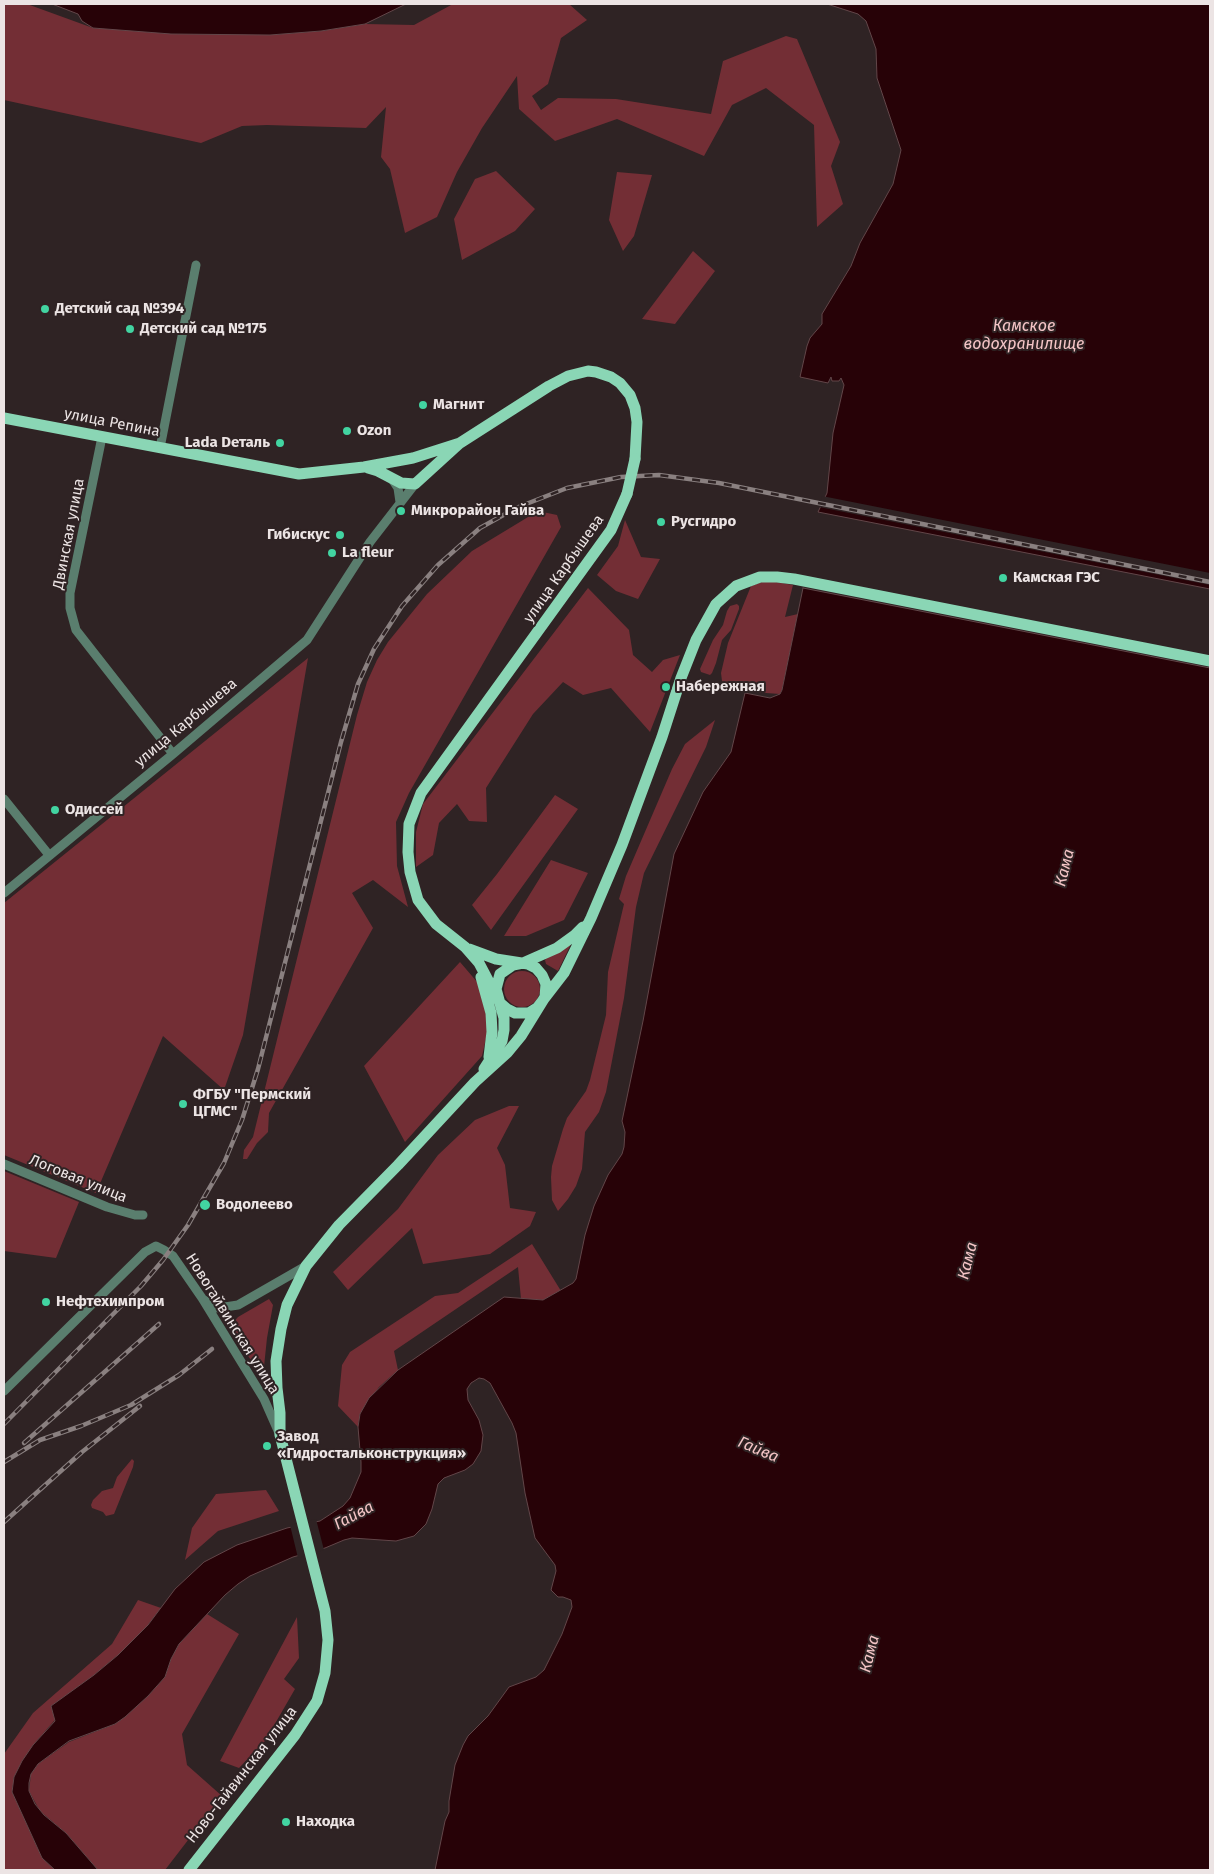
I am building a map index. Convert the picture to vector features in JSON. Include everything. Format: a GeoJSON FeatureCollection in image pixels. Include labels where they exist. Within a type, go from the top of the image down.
{"type":"FeatureCollection","features":[{"type":"Feature","properties":{"kind":"main road","name":"улица Карбышева"},"geometry":{"type":"LineString","coordinates":[[414,484],[460,443],[549,386],[568,376],[588,371],[604,374],[620,383],[633,400],[637,422],[635,459],[628,494],[608,535],[421,793],[409,824],[408,852],[410,872],[418,900],[436,924],[465,947],[484,970],[498,999]]}},
{"type":"Feature","properties":{"kind":"main road","name":"улица Репина"},"geometry":{"type":"LineString","coordinates":[[4,418],[299,474],[364,467],[413,458],[460,443]]}},
{"type":"Feature","properties":{"kind":"main road"},"geometry":{"type":"LineString","coordinates":[[413,458],[426,472]]}},
{"type":"Feature","properties":{"kind":"main road"},"geometry":{"type":"LineString","coordinates":[[364,467],[378,471],[392,479],[407,484],[414,484]]}},
{"type":"Feature","properties":{"kind":"main road"},"geometry":{"type":"LineString","coordinates":[[475,1082],[502,1059],[513,1046],[564,973],[591,918],[645,782],[684,671],[709,615],[716,604],[736,586],[760,577],[777,577],[1210,661]]}},
{"type":"Feature","properties":{"kind":"main road"},"geometry":{"type":"LineString","coordinates":[[475,1082],[496,1051],[503,1036],[504,1018],[496,989],[500,974],[508,967],[523,963],[566,942],[591,918]]}},
{"type":"Feature","properties":{"kind":"main road","name":"улица Карбышева"},"geometry":{"type":"LineString","coordinates":[[465,947],[496,959],[523,963]]}},
{"type":"Feature","properties":{"kind":"main road"},"geometry":{"type":"LineString","coordinates":[[465,947],[480,976],[491,1013],[492,1043],[487,1062],[475,1082]]}},
{"type":"Feature","properties":{"kind":"main road"},"geometry":{"type":"LineString","coordinates":[[498,999],[507,1009],[520,1014],[533,1011],[543,1002],[546,988],[542,975],[532,966],[523,963]]}},
{"type":"Feature","properties":{"kind":"main road","name":"Ново-Гайвинская улица"},"geometry":{"type":"LineString","coordinates":[[188,1870],[295,1735],[317,1701],[325,1673],[328,1640],[325,1611],[280,1435],[276,1376],[278,1346],[287,1305],[306,1266],[339,1225],[475,1082]]}},
{"type":"Feature","properties":{"kind":"street"},"geometry":{"type":"LineString","coordinates":[[160,448],[196,265]]}},
{"type":"Feature","properties":{"kind":"street","name":"Двинская улица"},"geometry":{"type":"LineString","coordinates":[[102,437],[70,592],[70,608],[76,630],[172,754]]}},
{"type":"Feature","properties":{"kind":"street"},"geometry":{"type":"LineString","coordinates":[[392,479],[398,488],[400,502]]}},
{"type":"Feature","properties":{"kind":"street","name":"улица Карбышева"},"geometry":{"type":"LineString","coordinates":[[4,893],[307,640],[370,542],[414,484]]}},
{"type":"Feature","properties":{"kind":"street"},"geometry":{"type":"LineString","coordinates":[[4,800],[50,855]]}},
{"type":"Feature","properties":{"kind":"street","name":"Логовая улица"},"geometry":{"type":"LineString","coordinates":[[4,1164],[107,1207],[122,1212],[143,1215]]}},
{"type":"Feature","properties":{"kind":"street","name":"Новогайвинская улица"},"geometry":{"type":"LineString","coordinates":[[4,1391],[145,1252],[156,1246],[168,1252],[178,1262],[202,1298],[264,1399],[280,1435]]}},
{"type":"Feature","properties":{"kind":"street"},"geometry":{"type":"LineString","coordinates":[[202,1298],[218,1308],[238,1305],[306,1266]]}},
{"type":"Feature","properties":{"kind":"shaded area"},"geometry":{"type":"Polygon","coordinates":[[[4,4],[27,4],[93,28],[270,35],[321,31],[365,24],[414,25],[453,4],[569,4],[587,20],[561,38],[548,84],[532,96],[541,110],[558,98],[616,99],[711,114],[723,61],[786,36],[797,39],[840,142],[831,166],[843,204],[817,227],[814,125],[766,88],[732,105],[704,156],[617,119],[555,141],[519,109],[517,76],[482,128],[457,172],[437,217],[405,233],[390,169],[381,157],[386,107],[366,128],[242,126],[201,143],[4,100],[4,4]]]}},
{"type":"Feature","properties":{"kind":"shaded area"},"geometry":{"type":"Polygon","coordinates":[[[496,171],[535,209],[515,231],[462,260],[454,219],[475,179],[496,171]]]}},
{"type":"Feature","properties":{"kind":"shaded area"},"geometry":{"type":"Polygon","coordinates":[[[617,172],[652,175],[634,236],[623,251],[609,220],[617,172]]]}},
{"type":"Feature","properties":{"kind":"shaded area"},"geometry":{"type":"Polygon","coordinates":[[[693,251],[715,271],[675,324],[642,319],[693,251]]]}},
{"type":"Feature","properties":{"kind":"shaded area"},"geometry":{"type":"Polygon","coordinates":[[[538,511],[557,515],[561,527],[409,793],[396,822],[397,866],[408,907],[373,880],[352,893],[373,928],[269,1113],[268,1132],[257,1143],[247,1159],[243,1159],[244,1150],[253,1137],[357,715],[367,682],[377,660],[388,642],[427,594],[472,551],[538,511]]]}},
{"type":"Feature","properties":{"kind":"shaded area"},"geometry":{"type":"Polygon","coordinates":[[[625,520],[641,557],[660,559],[638,599],[616,591],[597,575],[618,546],[625,520]]]}},
{"type":"Feature","properties":{"kind":"shaded area"},"geometry":{"type":"Polygon","coordinates":[[[762,582],[793,585],[785,617],[798,614],[780,694],[752,692],[726,686],[722,681],[721,673],[728,643],[751,586],[762,582]]]}},
{"type":"Feature","properties":{"kind":"shaded area"},"geometry":{"type":"Polygon","coordinates":[[[588,588],[629,630],[633,655],[652,672],[663,660],[680,655],[650,732],[611,688],[583,695],[563,682],[533,714],[486,788],[487,822],[469,821],[457,804],[439,823],[433,855],[416,867],[416,832],[423,804],[588,588]]]}},
{"type":"Feature","properties":{"kind":"shaded area"},"geometry":{"type":"Polygon","coordinates":[[[737,604],[739,609],[731,630],[722,640],[712,673],[710,675],[701,672],[700,669],[713,640],[723,625],[727,611],[730,606],[737,604]]]}},
{"type":"Feature","properties":{"kind":"shaded area"},"geometry":{"type":"Polygon","coordinates":[[[308,658],[243,1035],[224,1090],[163,1036],[96,1193],[4,1155],[4,903],[308,658]]]}},
{"type":"Feature","properties":{"kind":"shaded area"},"geometry":{"type":"Polygon","coordinates":[[[715,720],[706,747],[644,873],[636,907],[624,998],[606,1092],[599,1112],[585,1132],[582,1169],[576,1186],[558,1211],[552,1200],[552,1166],[567,1118],[586,1091],[590,1080],[606,1015],[608,972],[624,904],[619,899],[626,876],[672,769],[685,744],[715,720]]]}},
{"type":"Feature","properties":{"kind":"shaded area"},"geometry":{"type":"Polygon","coordinates":[[[555,795],[578,809],[491,930],[472,905],[555,795]]]}},
{"type":"Feature","properties":{"kind":"shaded area"},"geometry":{"type":"Polygon","coordinates":[[[551,860],[588,873],[564,920],[526,936],[504,936],[551,860]]]}},
{"type":"Feature","properties":{"kind":"shaded area"},"geometry":{"type":"Polygon","coordinates":[[[571,944],[558,971],[546,964],[545,960],[548,956],[571,944]]]}},
{"type":"Feature","properties":{"kind":"shaded area"},"geometry":{"type":"Polygon","coordinates":[[[460,962],[478,983],[486,1005],[488,1030],[482,1056],[405,1142],[364,1066],[460,962]]]}},
{"type":"Feature","properties":{"kind":"shaded area"},"geometry":{"type":"Polygon","coordinates":[[[522,971],[534,977],[540,989],[534,1001],[522,1007],[510,1001],[504,989],[510,977],[522,971]]]}},
{"type":"Feature","properties":{"kind":"shaded area"},"geometry":{"type":"Polygon","coordinates":[[[509,1106],[519,1106],[497,1148],[505,1165],[510,1208],[536,1212],[530,1226],[490,1254],[423,1264],[412,1228],[348,1290],[333,1272],[398,1209],[438,1155],[475,1120],[509,1106]]]}},
{"type":"Feature","properties":{"kind":"shaded area"},"geometry":{"type":"Polygon","coordinates":[[[4,1171],[79,1202],[56,1258],[4,1251],[4,1171]]]}},
{"type":"Feature","properties":{"kind":"shaded area"},"geometry":{"type":"Polygon","coordinates":[[[532,1244],[561,1291],[543,1300],[521,1299],[518,1267],[394,1351],[398,1370],[379,1387],[360,1414],[358,1427],[338,1406],[342,1365],[350,1352],[435,1296],[458,1293],[532,1244]]]}},
{"type":"Feature","properties":{"kind":"shaded area"},"geometry":{"type":"Polygon","coordinates":[[[269,1299],[273,1305],[263,1376],[231,1330],[231,1325],[238,1317],[269,1299]]]}},
{"type":"Feature","properties":{"kind":"shaded area"},"geometry":{"type":"Polygon","coordinates":[[[132,1459],[134,1461],[133,1467],[114,1514],[106,1516],[103,1512],[92,1508],[93,1500],[102,1491],[113,1488],[117,1477],[132,1459]]]}},
{"type":"Feature","properties":{"kind":"shaded area"},"geometry":{"type":"Polygon","coordinates":[[[266,1490],[279,1511],[218,1531],[185,1560],[192,1528],[216,1494],[266,1490]]]}},
{"type":"Feature","properties":{"kind":"shaded area"},"geometry":{"type":"Polygon","coordinates":[[[138,1600],[161,1608],[148,1625],[118,1655],[94,1675],[33,1745],[14,1777],[12,1792],[42,1858],[55,1870],[4,1870],[4,1754],[33,1713],[112,1644],[138,1600]]]}},
{"type":"Feature","properties":{"kind":"shaded area"},"geometry":{"type":"Polygon","coordinates":[[[207,1614],[239,1634],[182,1734],[187,1765],[222,1796],[165,1870],[98,1870],[66,1833],[40,1811],[29,1791],[31,1774],[38,1764],[69,1742],[115,1724],[148,1696],[165,1677],[171,1659],[179,1644],[207,1614]]]}},
{"type":"Feature","properties":{"kind":"shaded area"},"geometry":{"type":"Polygon","coordinates":[[[297,1617],[299,1658],[284,1679],[295,1689],[265,1741],[239,1768],[220,1761],[297,1617]]]}},
{"type":"Feature","properties":{"kind":"water"},"geometry":{"type":"Polygon","coordinates":[[[52,4],[406,4],[365,24],[321,31],[270,35],[171,34],[93,28],[82,21],[78,14],[52,4]]]}},
{"type":"Feature","properties":{"kind":"water","name":"Камское водохранилище"},"geometry":{"type":"Polygon","coordinates":[[[827,4],[1210,4],[1210,589],[818,512],[827,493],[833,433],[844,385],[841,378],[839,381],[832,381],[831,377],[828,383],[800,377],[807,346],[810,338],[822,324],[822,314],[851,266],[860,243],[893,184],[901,150],[877,78],[876,49],[866,21],[858,14],[827,4]]]}},
{"type":"Feature","properties":{"kind":"water"},"geometry":{"type":"Polygon","coordinates":[[[803,588],[1210,668],[1210,1870],[435,1870],[445,1821],[449,1812],[455,1765],[463,1745],[468,1736],[488,1716],[509,1687],[536,1677],[544,1670],[562,1634],[572,1607],[571,1600],[558,1597],[551,1590],[556,1571],[555,1565],[535,1538],[525,1493],[516,1433],[512,1423],[490,1383],[479,1378],[471,1383],[467,1389],[468,1400],[479,1420],[483,1435],[481,1451],[473,1464],[465,1470],[444,1478],[438,1484],[426,1524],[414,1536],[396,1541],[352,1538],[293,1557],[250,1576],[225,1595],[179,1644],[171,1659],[165,1677],[125,1717],[115,1724],[69,1741],[38,1764],[31,1774],[29,1783],[29,1791],[35,1804],[44,1815],[66,1833],[98,1870],[55,1870],[42,1858],[12,1792],[14,1777],[22,1761],[33,1745],[55,1721],[51,1706],[118,1655],[148,1625],[175,1589],[204,1562],[237,1545],[287,1528],[320,1521],[343,1506],[350,1498],[361,1472],[358,1427],[360,1414],[369,1398],[398,1370],[504,1297],[543,1300],[573,1283],[576,1279],[585,1235],[594,1206],[608,1175],[622,1154],[624,1147],[625,1132],[622,1121],[674,854],[703,792],[731,752],[745,693],[770,698],[780,694],[782,690],[803,588]]]}},
{"type":"Feature","properties":{"kind":"pier"},"geometry":{"type":"Polygon","coordinates":[[[822,496],[1210,573],[1210,585],[819,507],[822,496]]]}},
{"type":"Feature","properties":{"kind":"pier"},"geometry":{"type":"Polygon","coordinates":[[[316,1519],[324,1550],[298,1558],[290,1525],[316,1519]]]}},
{"type":"Feature","properties":{"kind":"railway"},"geometry":{"type":"LineString","coordinates":[[4,1424],[141,1286],[163,1260],[188,1225],[224,1163],[242,1120],[258,1069],[341,742],[358,684],[374,649],[402,606],[438,565],[480,528],[516,508],[567,488],[621,477],[659,475],[719,483],[1210,582]]}},
{"type":"Feature","properties":{"kind":"railway"},"geometry":{"type":"LineString","coordinates":[[24,1443],[159,1324]]}},
{"type":"Feature","properties":{"kind":"railway"},"geometry":{"type":"LineString","coordinates":[[4,1462],[40,1440],[81,1426],[131,1405],[179,1375],[212,1349]]}},
{"type":"Feature","properties":{"kind":"railway"},"geometry":{"type":"LineString","coordinates":[[4,1522],[82,1452],[140,1406]]}},
{"type":"Feature","properties":{"kind":"place","name":"Детский сад №394"},"geometry":{"type":"Point","coordinates":[45,309]}},
{"type":"Feature","properties":{"kind":"place","name":"Детский сад №175"},"geometry":{"type":"Point","coordinates":[130,329]}},
{"type":"Feature","properties":{"kind":"place","name":"Магнит"},"geometry":{"type":"Point","coordinates":[423,405]}},
{"type":"Feature","properties":{"kind":"place","name":"Ozon"},"geometry":{"type":"Point","coordinates":[347,431]}},
{"type":"Feature","properties":{"kind":"place","name":"Lada Dеталь"},"geometry":{"type":"Point","coordinates":[280,443]}},
{"type":"Feature","properties":{"kind":"place","name":"Микрорайон Гайва"},"geometry":{"type":"Point","coordinates":[401,511]}},
{"type":"Feature","properties":{"kind":"place","name":"Русгидро"},"geometry":{"type":"Point","coordinates":[661,522]}},
{"type":"Feature","properties":{"kind":"place","name":"Гибискус"},"geometry":{"type":"Point","coordinates":[340,535]}},
{"type":"Feature","properties":{"kind":"place","name":"La fleur"},"geometry":{"type":"Point","coordinates":[332,553]}},
{"type":"Feature","properties":{"kind":"place","name":"Камская ГЭС"},"geometry":{"type":"Point","coordinates":[1003,578]}},
{"type":"Feature","properties":{"kind":"place","name":"Набережная"},"geometry":{"type":"Point","coordinates":[666,687]}},
{"type":"Feature","properties":{"kind":"place","name":"Одиссей"},"geometry":{"type":"Point","coordinates":[55,810]}},
{"type":"Feature","properties":{"kind":"place","name":"ФГБУ \"Пермский ЦГМС\""},"geometry":{"type":"Point","coordinates":[183,1104]}},
{"type":"Feature","properties":{"kind":"place","name":"Водолеево"},"geometry":{"type":"Point","coordinates":[205,1205]}},
{"type":"Feature","properties":{"kind":"place","name":"Нефтехимпром"},"geometry":{"type":"Point","coordinates":[46,1302]}},
{"type":"Feature","properties":{"kind":"place","name":"Завод «Гидростальконструкция»"},"geometry":{"type":"Point","coordinates":[267,1446]}},
{"type":"Feature","properties":{"kind":"place","name":"Находка"},"geometry":{"type":"Point","coordinates":[286,1822]}},
{"type":"Feature","properties":{"kind":"water label","name":"Кама"},"geometry":{"type":"Point","coordinates":[1065,868]}},
{"type":"Feature","properties":{"kind":"water label","name":"Кама"},"geometry":{"type":"Point","coordinates":[968,1261]}},
{"type":"Feature","properties":{"kind":"water label","name":"Гайва"},"geometry":{"type":"Point","coordinates":[758,1450]}},
{"type":"Feature","properties":{"kind":"water label","name":"Гайва"},"geometry":{"type":"Point","coordinates":[354,1516]}},
{"type":"Feature","properties":{"kind":"water label","name":"Кама"},"geometry":{"type":"Point","coordinates":[870,1654]}}]}
